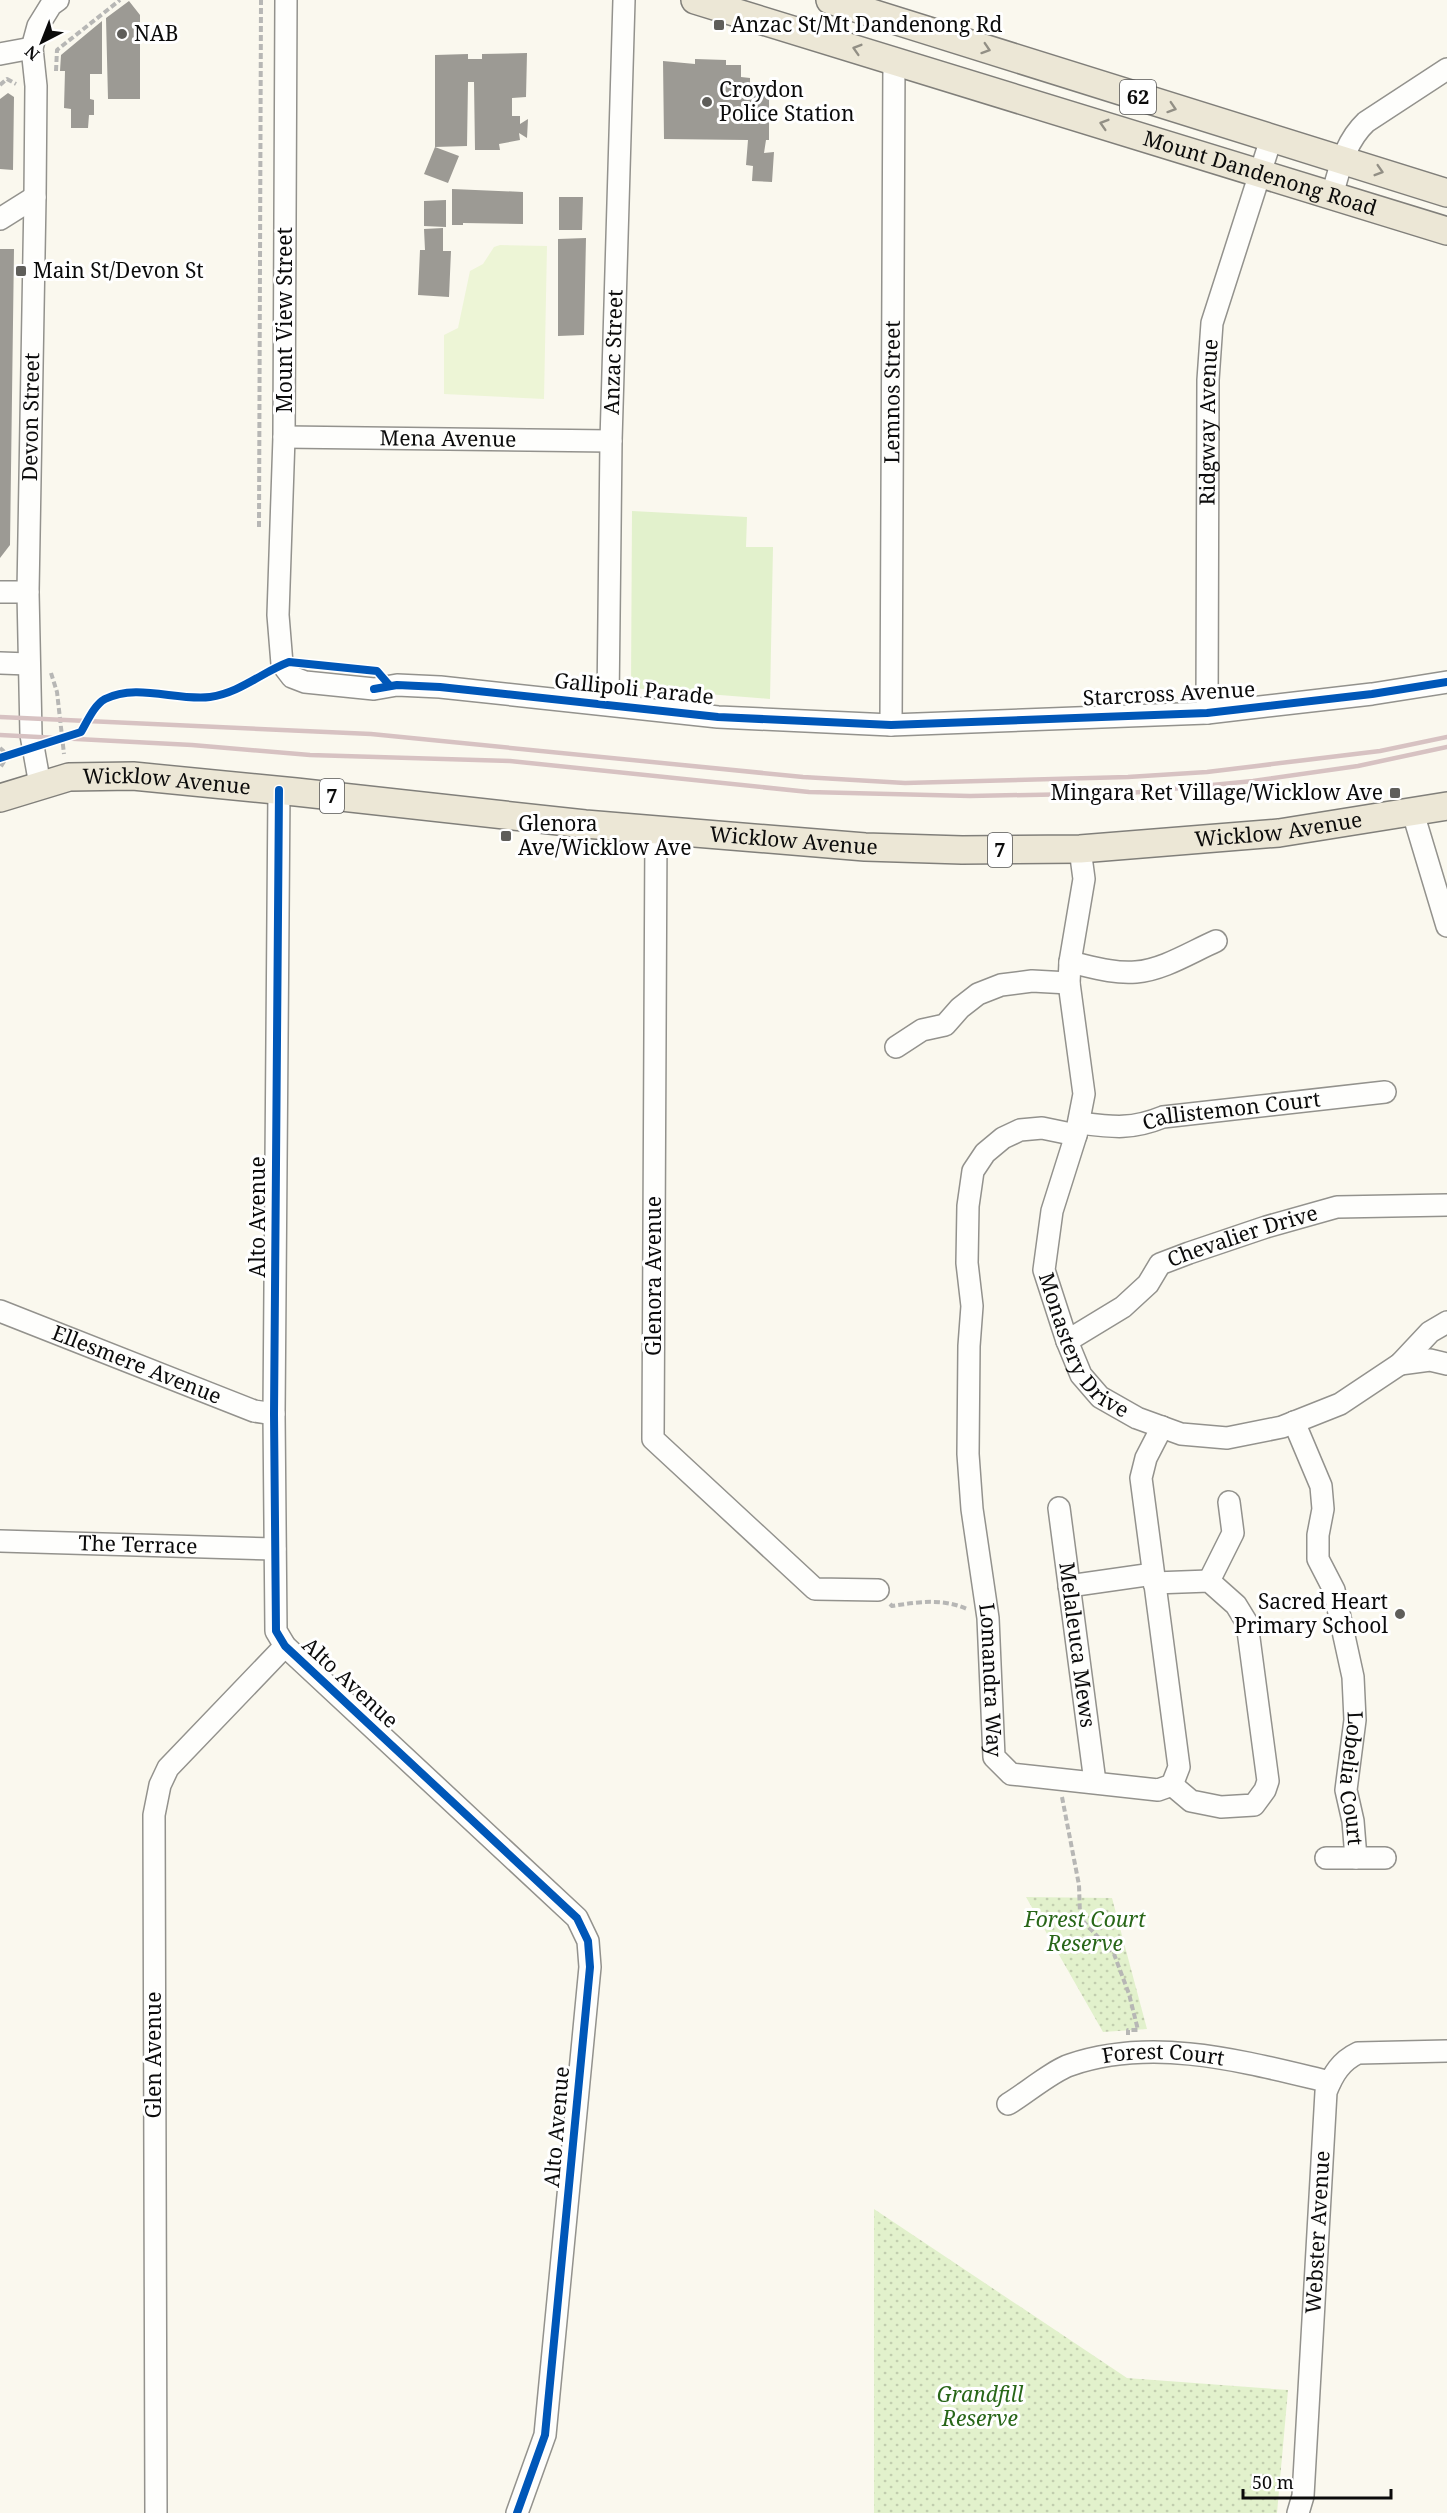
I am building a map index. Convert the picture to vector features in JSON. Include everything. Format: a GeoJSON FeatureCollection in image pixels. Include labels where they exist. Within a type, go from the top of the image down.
{"type":"FeatureCollection","features":[{"type":"Feature","properties":{"kind":"main road","name":"Mount Dandenong Road"},"geometry":{"type":"LineString","coordinates":[[695,0],[1447,231]]}},
{"type":"Feature","properties":{"kind":"main road","name":"Mount Dandenong Road"},"geometry":{"type":"LineString","coordinates":[[830,0],[1447,193]]}},
{"type":"Feature","properties":{"kind":"main road","name":"Wicklow Avenue"},"geometry":{"type":"LineString","coordinates":[[0,798],[40,784],[79,776],[133,776],[656,830],[865,847],[962,850],[1080,849],[1279,833],[1447,806]]}},
{"type":"Feature","properties":{"kind":"street"},"geometry":{"type":"LineString","coordinates":[[0,54],[32,48],[38,26],[51,5],[58,0]]}},
{"type":"Feature","properties":{"kind":"street","name":"Mount View Street"},"geometry":{"type":"LineString","coordinates":[[286,0],[284,437],[278,615],[282,664],[292,677],[305,682],[374,689]]}},
{"type":"Feature","properties":{"kind":"street","name":"Anzac Street"},"geometry":{"type":"LineString","coordinates":[[608,704],[611,441],[624,0]]}},
{"type":"Feature","properties":{"kind":"street","name":"Devon Street"},"geometry":{"type":"LineString","coordinates":[[32,48],[36,87],[28,592],[31,735],[40,784]]}},
{"type":"Feature","properties":{"kind":"street","name":"Lemnos Street"},"geometry":{"type":"LineString","coordinates":[[891,725],[894,60]]}},
{"type":"Feature","properties":{"kind":"street"},"geometry":{"type":"LineString","coordinates":[[1332,195],[1354,133],[1366,122],[1447,69]]}},
{"type":"Feature","properties":{"kind":"street","name":"Ridgway Avenue"},"geometry":{"type":"LineString","coordinates":[[1207,713],[1208,381],[1212,323],[1271,139]]}},
{"type":"Feature","properties":{"kind":"street"},"geometry":{"type":"LineString","coordinates":[[0,219],[35,197]]}},
{"type":"Feature","properties":{"kind":"street","name":"Mena Avenue"},"geometry":{"type":"LineString","coordinates":[[284,437],[611,441]]}},
{"type":"Feature","properties":{"kind":"street"},"geometry":{"type":"LineString","coordinates":[[0,592],[28,592]]}},
{"type":"Feature","properties":{"kind":"street"},"geometry":{"type":"LineString","coordinates":[[0,663],[30,664]]}},
{"type":"Feature","properties":{"kind":"street","name":"Starcross Avenue"},"geometry":{"type":"LineString","coordinates":[[891,725],[1207,713],[1372,694],[1447,682]]}},
{"type":"Feature","properties":{"kind":"street","name":"Gallipoli Parade"},"geometry":{"type":"LineString","coordinates":[[374,689],[397,685],[440,687],[718,717],[891,725]]}},
{"type":"Feature","properties":{"kind":"street","name":"Alto Avenue"},"geometry":{"type":"LineString","coordinates":[[279,790],[274,1414],[276,1631],[285,1646],[577,1918],[588,1941],[590,1966],[545,2435],[517,2513]]}},
{"type":"Feature","properties":{"kind":"street"},"geometry":{"type":"LineString","coordinates":[[1413,813],[1447,926]]}},
{"type":"Feature","properties":{"kind":"street","name":"Glenora Avenue"},"geometry":{"type":"LineString","coordinates":[[656,830],[653,1439],[815,1589],[878,1590]]}},
{"type":"Feature","properties":{"kind":"street","name":"Monastery Drive"},"geometry":{"type":"LineString","coordinates":[[1080,849],[1084,879],[1070,973],[1084,1094],[1078,1129],[1052,1211],[1044,1270],[1067,1341],[1081,1375],[1100,1397],[1137,1418],[1181,1434],[1227,1438],[1282,1427],[1340,1404],[1400,1364],[1430,1332],[1447,1322]]}},
{"type":"Feature","properties":{"kind":"street"},"geometry":{"type":"LineString","coordinates":[[896,1047],[922,1030],[945,1025],[960,1008],[978,994],[1001,985],[1070,973],[1138,972],[1165,964],[1216,941]]}},
{"type":"Feature","properties":{"kind":"street","name":"Callistemon Court"},"geometry":{"type":"LineString","coordinates":[[1078,1129],[1141,1125],[1163,1117],[1385,1092]]}},
{"type":"Feature","properties":{"kind":"street","name":"Lomandra Way"},"geometry":{"type":"LineString","coordinates":[[1078,1129],[1020,1130],[1003,1138],[985,1153],[973,1171],[968,1206],[967,1263],[972,1306],[969,1346],[968,1454],[972,1509],[988,1618],[994,1757],[1011,1774],[1158,1790],[1172,1785]]}},
{"type":"Feature","properties":{"kind":"street","name":"Chevalier Drive"},"geometry":{"type":"LineString","coordinates":[[1067,1341],[1123,1307],[1148,1284],[1160,1264],[1189,1253],[1266,1227],[1337,1207],[1447,1205]]}},
{"type":"Feature","properties":{"kind":"street","name":"Ellesmere Avenue"},"geometry":{"type":"LineString","coordinates":[[0,1311],[254,1411],[274,1414]]}},
{"type":"Feature","properties":{"kind":"street"},"geometry":{"type":"LineString","coordinates":[[1400,1364],[1430,1360],[1447,1364]]}},
{"type":"Feature","properties":{"kind":"street","name":"Lobelia Court"},"geometry":{"type":"LineString","coordinates":[[1294,1422],[1321,1486],[1323,1509],[1318,1535],[1318,1560],[1334,1590],[1353,1677],[1355,1720],[1346,1790],[1353,1821],[1356,1858]]}},
{"type":"Feature","properties":{"kind":"street"},"geometry":{"type":"LineString","coordinates":[[1069,1586],[1153,1578],[1209,1581],[1236,1605],[1247,1623],[1268,1781],[1265,1790],[1254,1805],[1221,1807],[1191,1801],[1172,1785],[1179,1767],[1153,1578],[1141,1478],[1146,1458],[1162,1427]]}},
{"type":"Feature","properties":{"kind":"street"},"geometry":{"type":"LineString","coordinates":[[1209,1581],[1233,1533],[1229,1502]]}},
{"type":"Feature","properties":{"kind":"street","name":"Melaleuca Mews"},"geometry":{"type":"LineString","coordinates":[[1059,1508],[1095,1782]]}},
{"type":"Feature","properties":{"kind":"street","name":"The Terrace"},"geometry":{"type":"LineString","coordinates":[[0,1541],[275,1549]]}},
{"type":"Feature","properties":{"kind":"street","name":"Glen Avenue"},"geometry":{"type":"LineString","coordinates":[[156,2513],[154,1815],[160,1785],[168,1768],[285,1646]]}},
{"type":"Feature","properties":{"kind":"street","name":"Lobelia Court"},"geometry":{"type":"LineString","coordinates":[[1326,1858],[1385,1858]]}},
{"type":"Feature","properties":{"kind":"street","name":"Forest Court"},"geometry":{"type":"LineString","coordinates":[[1008,2104],[1068,2066],[1129,2051],[1174,2051],[1275,2069],[1330,2082]]}},
{"type":"Feature","properties":{"kind":"street","name":"Webster Avenue"},"geometry":{"type":"LineString","coordinates":[[1298,2513],[1303,2496],[1325,2106],[1330,2082],[1337,2068],[1347,2059],[1359,2053],[1447,2051]]}},
{"type":"Feature","properties":{"kind":"path"},"geometry":{"type":"LineString","coordinates":[[0,85],[8,79],[17,84],[56,89],[57,50],[120,0]]}},
{"type":"Feature","properties":{"kind":"path"},"geometry":{"type":"LineString","coordinates":[[259,539],[261,0]]}},
{"type":"Feature","properties":{"kind":"path"},"geometry":{"type":"LineString","coordinates":[[4,757],[71,734]]}},
{"type":"Feature","properties":{"kind":"path"},"geometry":{"type":"LineString","coordinates":[[0,748],[4,757],[0,768]]}},
{"type":"Feature","properties":{"kind":"path"},"geometry":{"type":"LineString","coordinates":[[878,1590],[892,1606],[926,1601],[954,1604],[988,1618]]}},
{"type":"Feature","properties":{"kind":"path"},"geometry":{"type":"LineString","coordinates":[[1058,1779],[1078,1885],[1080,1915],[1114,1954],[1129,1994],[1138,2030],[1128,2030],[1129,2051]]}},
{"type":"Feature","properties":{"kind":"green space"},"geometry":{"type":"Polygon","coordinates":[[[500,245],[547,246],[544,399],[444,394],[444,335],[458,328],[470,271],[483,264],[494,247],[500,245]]]}},
{"type":"Feature","properties":{"kind":"green space"},"geometry":{"type":"Polygon","coordinates":[[[632,511],[747,517],[746,547],[773,547],[770,699],[631,688],[632,511]]]}},
{"type":"Feature","properties":{"kind":"green space","name":"Forest Court Reserve"},"geometry":{"type":"Polygon","coordinates":[[[1026,1897],[1112,1898],[1147,2029],[1103,2032],[1026,1897]]]}},
{"type":"Feature","properties":{"kind":"green space","name":"Grandfill Reserve"},"geometry":{"type":"Polygon","coordinates":[[[874,2209],[1127,2378],[1288,2390],[1277,2513],[874,2513],[874,2209]]]}},
{"type":"Feature","properties":{"kind":"building"},"geometry":{"type":"Polygon","coordinates":[[[129,1],[140,15],[140,99],[108,99],[106,18],[129,1]]]}},
{"type":"Feature","properties":{"kind":"building"},"geometry":{"type":"Polygon","coordinates":[[[102,21],[102,74],[90,74],[90,99],[94,100],[94,115],[89,115],[88,128],[71,128],[71,109],[64,108],[65,71],[60,71],[61,55],[102,21]]]}},
{"type":"Feature","properties":{"kind":"building"},"geometry":{"type":"Polygon","coordinates":[[[527,53],[526,97],[512,98],[512,116],[520,116],[520,124],[528,119],[527,138],[519,133],[520,140],[499,144],[500,150],[475,150],[474,82],[468,82],[467,146],[435,147],[435,55],[468,54],[468,59],[482,59],[482,54],[527,53]]]}},
{"type":"Feature","properties":{"kind":"building"},"geometry":{"type":"Polygon","coordinates":[[[695,59],[726,60],[726,65],[741,65],[741,77],[750,78],[750,87],[769,87],[769,140],[766,140],[764,153],[774,152],[772,182],[752,181],[753,166],[746,165],[748,140],[664,139],[663,61],[695,64],[695,59]]]}},
{"type":"Feature","properties":{"kind":"building"},"geometry":{"type":"Polygon","coordinates":[[[8,93],[14,97],[13,170],[0,169],[0,99],[8,93]]]}},
{"type":"Feature","properties":{"kind":"building"},"geometry":{"type":"Polygon","coordinates":[[[435,147],[459,156],[448,183],[424,174],[435,147]]]}},
{"type":"Feature","properties":{"kind":"building"},"geometry":{"type":"Polygon","coordinates":[[[452,189],[523,192],[523,224],[463,223],[463,225],[452,225],[452,189]]]}},
{"type":"Feature","properties":{"kind":"building"},"geometry":{"type":"Polygon","coordinates":[[[559,197],[583,197],[582,230],[559,230],[559,197]]]}},
{"type":"Feature","properties":{"kind":"building"},"geometry":{"type":"Polygon","coordinates":[[[446,200],[446,227],[424,226],[424,201],[446,200]]]}},
{"type":"Feature","properties":{"kind":"building"},"geometry":{"type":"Polygon","coordinates":[[[443,228],[443,251],[451,251],[449,297],[418,295],[420,250],[425,250],[424,229],[443,228]]]}},
{"type":"Feature","properties":{"kind":"building"},"geometry":{"type":"Polygon","coordinates":[[[586,238],[584,335],[558,336],[558,239],[586,238]]]}},
{"type":"Feature","properties":{"kind":"building"},"geometry":{"type":"Polygon","coordinates":[[[0,249],[14,249],[10,545],[0,558],[0,249]]]}},
{"type":"Feature","properties":{"kind":"railway"},"geometry":{"type":"LineString","coordinates":[[0,717],[371,734],[803,777],[905,783],[1128,777],[1207,772],[1380,751],[1447,737]]}},
{"type":"Feature","properties":{"kind":"railway"},"geometry":{"type":"LineString","coordinates":[[0,735],[192,745],[310,755],[510,761],[809,792],[970,796],[1130,793],[1253,781],[1358,766],[1447,747]]}},
{"type":"Feature","properties":{"kind":"cycle path"},"geometry":{"type":"LineString","coordinates":[[0,758],[81,732],[97,705],[117,694],[143,692],[197,698],[221,695],[289,662],[377,671],[390,686]]}},
{"type":"Feature","properties":{"kind":"cycle path"},"geometry":{"type":"LineString","coordinates":[[374,689],[397,685],[440,687],[718,717],[891,725],[1207,713],[1372,694],[1447,682]]}},
{"type":"Feature","properties":{"kind":"cycle path"},"geometry":{"type":"LineString","coordinates":[[279,790],[274,1414],[276,1631],[285,1646],[577,1918],[588,1941],[590,1967],[545,2435],[517,2513]]}},
{"type":"Feature","properties":{"kind":"place","name":"Anzac St/Mt Dandenong Rd"},"geometry":{"type":"Point","coordinates":[719,25]}},
{"type":"Feature","properties":{"kind":"place","name":"NAB"},"geometry":{"type":"Point","coordinates":[122,34]}},
{"type":"Feature","properties":{"kind":"place","name":"Croydon Police Station"},"geometry":{"type":"Point","coordinates":[707,102]}},
{"type":"Feature","properties":{"kind":"place","name":"Main St/Devon St"},"geometry":{"type":"Point","coordinates":[21,271]}},
{"type":"Feature","properties":{"kind":"place","name":"Mingara Ret Village/Wicklow Ave"},"geometry":{"type":"Point","coordinates":[1395,793]}},
{"type":"Feature","properties":{"kind":"place","name":"Glenora Ave/Wicklow Ave"},"geometry":{"type":"Point","coordinates":[506,836]}},
{"type":"Feature","properties":{"kind":"place","name":"Sacred Heart Primary School"},"geometry":{"type":"Point","coordinates":[1400,1614]}}]}
